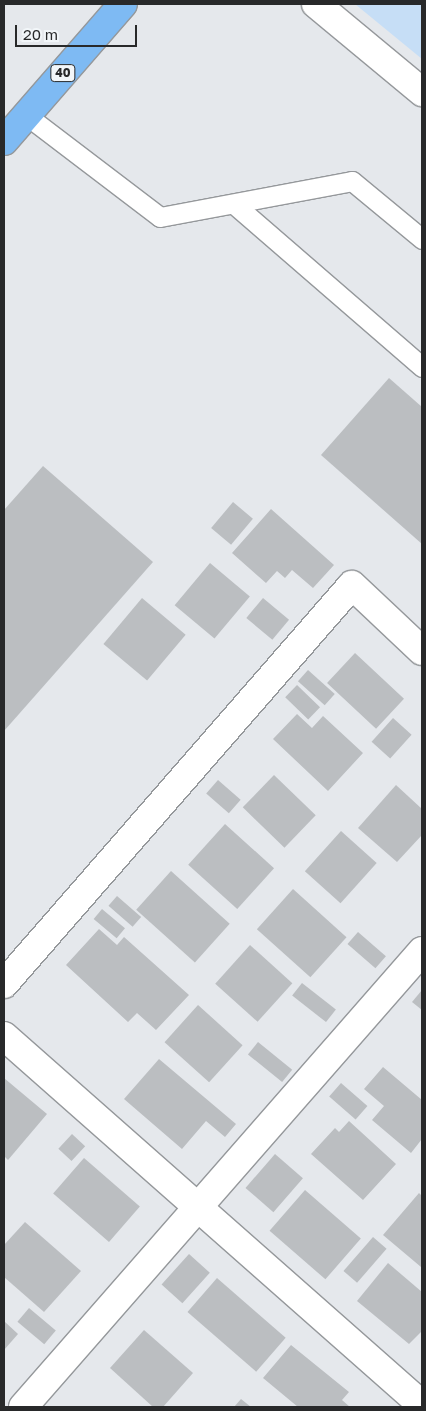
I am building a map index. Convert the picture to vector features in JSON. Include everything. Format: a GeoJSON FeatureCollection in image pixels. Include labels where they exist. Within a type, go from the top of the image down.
{"type":"FeatureCollection","features":[{"type":"Feature","properties":{"kind":"highway","name":"40"},"geometry":{"type":"LineString","coordinates":[[4,141],[123,4]]}},
{"type":"Feature","properties":{"kind":"street"},"geometry":{"type":"LineString","coordinates":[[316,4],[422,92]]}},
{"type":"Feature","properties":{"kind":"street"},"geometry":{"type":"LineString","coordinates":[[4,984],[352,585],[422,651]]}},
{"type":"Feature","properties":{"kind":"street"},"geometry":{"type":"LineString","coordinates":[[23,1407],[198,1205],[422,952]]}},
{"type":"Feature","properties":{"kind":"street"},"geometry":{"type":"LineString","coordinates":[[4,1036],[198,1205],[419,1403]]}},
{"type":"Feature","properties":{"kind":"lane"},"geometry":{"type":"LineString","coordinates":[[26,115],[160,217],[352,181],[422,239]]}},
{"type":"Feature","properties":{"kind":"lane"},"geometry":{"type":"LineString","coordinates":[[234,204],[422,367]]}},
{"type":"Feature","properties":{"kind":"shaded area"},"geometry":{"type":"Polygon","coordinates":[[[355,4],[422,4],[422,59],[355,4]]]}},
{"type":"Feature","properties":{"kind":"building"},"geometry":{"type":"Polygon","coordinates":[[[389,378],[422,407],[422,544],[321,455],[389,378]]]}},
{"type":"Feature","properties":{"kind":"building"},"geometry":{"type":"Polygon","coordinates":[[[43,466],[153,562],[4,731],[4,510],[43,466]]]}},
{"type":"Feature","properties":{"kind":"building"},"geometry":{"type":"Polygon","coordinates":[[[233,502],[253,519],[231,545],[211,528],[233,502]]]}},
{"type":"Feature","properties":{"kind":"building"},"geometry":{"type":"Polygon","coordinates":[[[271,509],[334,565],[313,588],[292,570],[285,578],[277,571],[266,583],[232,553],[271,509]]]}},
{"type":"Feature","properties":{"kind":"building"},"geometry":{"type":"Polygon","coordinates":[[[210,563],[250,596],[214,639],[175,605],[210,563]]]}},
{"type":"Feature","properties":{"kind":"building"},"geometry":{"type":"Polygon","coordinates":[[[142,598],[186,635],[147,681],[103,644],[142,598]]]}},
{"type":"Feature","properties":{"kind":"building"},"geometry":{"type":"Polygon","coordinates":[[[263,598],[289,620],[272,640],[246,618],[263,598]]]}},
{"type":"Feature","properties":{"kind":"building"},"geometry":{"type":"Polygon","coordinates":[[[355,653],[404,699],[376,729],[327,683],[355,653]]]}},
{"type":"Feature","properties":{"kind":"building"},"geometry":{"type":"Polygon","coordinates":[[[308,670],[335,694],[325,705],[298,681],[308,670]]]}},
{"type":"Feature","properties":{"kind":"building"},"geometry":{"type":"Polygon","coordinates":[[[297,685],[320,707],[308,719],[285,697],[297,685]]]}},
{"type":"Feature","properties":{"kind":"building"},"geometry":{"type":"Polygon","coordinates":[[[297,714],[312,728],[323,716],[363,753],[328,791],[273,739],[297,714]]]}},
{"type":"Feature","properties":{"kind":"building"},"geometry":{"type":"Polygon","coordinates":[[[393,718],[412,735],[390,759],[372,742],[393,718]]]}},
{"type":"Feature","properties":{"kind":"building"},"geometry":{"type":"Polygon","coordinates":[[[274,775],[316,815],[284,848],[243,807],[274,775]]]}},
{"type":"Feature","properties":{"kind":"building"},"geometry":{"type":"Polygon","coordinates":[[[218,780],[241,800],[229,813],[206,794],[218,780]]]}},
{"type":"Feature","properties":{"kind":"building"},"geometry":{"type":"Polygon","coordinates":[[[396,785],[422,809],[422,835],[397,862],[358,828],[396,785]]]}},
{"type":"Feature","properties":{"kind":"building"},"geometry":{"type":"Polygon","coordinates":[[[225,824],[274,868],[237,909],[188,865],[225,824]]]}},
{"type":"Feature","properties":{"kind":"building"},"geometry":{"type":"Polygon","coordinates":[[[341,831],[377,863],[341,903],[305,871],[341,831]]]}},
{"type":"Feature","properties":{"kind":"building"},"geometry":{"type":"Polygon","coordinates":[[[171,871],[230,924],[195,963],[136,910],[171,871]]]}},
{"type":"Feature","properties":{"kind":"building"},"geometry":{"type":"Polygon","coordinates":[[[293,889],[347,937],[310,977],[257,929],[293,889]]]}},
{"type":"Feature","properties":{"kind":"building"},"geometry":{"type":"Polygon","coordinates":[[[117,896],[141,917],[133,927],[108,906],[117,896]]]}},
{"type":"Feature","properties":{"kind":"building"},"geometry":{"type":"Polygon","coordinates":[[[102,909],[125,928],[117,938],[94,919],[102,909]]]}},
{"type":"Feature","properties":{"kind":"building"},"geometry":{"type":"Polygon","coordinates":[[[99,929],[117,945],[124,937],[189,995],[156,1030],[137,1013],[128,1022],[66,965],[99,929]]]}},
{"type":"Feature","properties":{"kind":"building"},"geometry":{"type":"Polygon","coordinates":[[[358,932],[386,956],[375,968],[348,944],[358,932]]]}},
{"type":"Feature","properties":{"kind":"building"},"geometry":{"type":"Polygon","coordinates":[[[250,945],[292,983],[258,1022],[215,984],[250,945]]]}},
{"type":"Feature","properties":{"kind":"building"},"geometry":{"type":"Polygon","coordinates":[[[302,983],[336,1009],[326,1022],[292,996],[302,983]]]}},
{"type":"Feature","properties":{"kind":"building"},"geometry":{"type":"Polygon","coordinates":[[[422,990],[422,1010],[412,1002],[422,990]]]}},
{"type":"Feature","properties":{"kind":"building"},"geometry":{"type":"Polygon","coordinates":[[[198,1005],[243,1045],[209,1082],[165,1042],[198,1005]]]}},
{"type":"Feature","properties":{"kind":"building"},"geometry":{"type":"Polygon","coordinates":[[[258,1042],[292,1070],[282,1082],[248,1054],[258,1042]]]}},
{"type":"Feature","properties":{"kind":"building"},"geometry":{"type":"Polygon","coordinates":[[[159,1059],[236,1124],[225,1137],[206,1121],[182,1149],[124,1099],[159,1059]]]}},
{"type":"Feature","properties":{"kind":"building"},"geometry":{"type":"Polygon","coordinates":[[[383,1067],[422,1100],[422,1139],[411,1153],[372,1120],[384,1106],[364,1089],[383,1067]]]}},
{"type":"Feature","properties":{"kind":"building"},"geometry":{"type":"Polygon","coordinates":[[[4,1078],[47,1114],[8,1160],[4,1156],[4,1078]]]}},
{"type":"Feature","properties":{"kind":"building"},"geometry":{"type":"Polygon","coordinates":[[[341,1083],[367,1106],[356,1120],[329,1097],[341,1083]]]}},
{"type":"Feature","properties":{"kind":"building"},"geometry":{"type":"Polygon","coordinates":[[[349,1121],[396,1164],[363,1200],[311,1154],[335,1128],[339,1132],[349,1121]]]}},
{"type":"Feature","properties":{"kind":"building"},"geometry":{"type":"Polygon","coordinates":[[[72,1134],[85,1146],[72,1161],[58,1149],[72,1134]]]}},
{"type":"Feature","properties":{"kind":"building"},"geometry":{"type":"Polygon","coordinates":[[[275,1154],[303,1178],[273,1212],[245,1188],[275,1154]]]}},
{"type":"Feature","properties":{"kind":"building"},"geometry":{"type":"Polygon","coordinates":[[[84,1158],[140,1207],[109,1242],[53,1193],[84,1158]]]}},
{"type":"Feature","properties":{"kind":"building"},"geometry":{"type":"Polygon","coordinates":[[[305,1190],[361,1239],[325,1279],[270,1231],[305,1190]]]}},
{"type":"Feature","properties":{"kind":"building"},"geometry":{"type":"Polygon","coordinates":[[[419,1193],[422,1196],[421,1267],[383,1235],[419,1193]]]}},
{"type":"Feature","properties":{"kind":"building"},"geometry":{"type":"Polygon","coordinates":[[[25,1222],[81,1271],[44,1312],[4,1277],[4,1245],[25,1222]]]}},
{"type":"Feature","properties":{"kind":"building"},"geometry":{"type":"Polygon","coordinates":[[[373,1237],[387,1249],[357,1283],[343,1271],[373,1237]]]}},
{"type":"Feature","properties":{"kind":"building"},"geometry":{"type":"Polygon","coordinates":[[[189,1254],[210,1273],[182,1303],[162,1284],[189,1254]]]}},
{"type":"Feature","properties":{"kind":"building"},"geometry":{"type":"Polygon","coordinates":[[[388,1263],[422,1292],[422,1331],[409,1344],[357,1301],[388,1263]]]}},
{"type":"Feature","properties":{"kind":"building"},"geometry":{"type":"Polygon","coordinates":[[[217,1278],[286,1338],[256,1372],[187,1312],[217,1278]]]}},
{"type":"Feature","properties":{"kind":"building"},"geometry":{"type":"Polygon","coordinates":[[[29,1308],[56,1330],[44,1344],[17,1322],[29,1308]]]}},
{"type":"Feature","properties":{"kind":"building"},"geometry":{"type":"Polygon","coordinates":[[[4,1321],[18,1334],[4,1350],[4,1321]]]}},
{"type":"Feature","properties":{"kind":"building"},"geometry":{"type":"Polygon","coordinates":[[[144,1330],[193,1373],[163,1407],[153,1407],[110,1368],[144,1330]]]}},
{"type":"Feature","properties":{"kind":"building"},"geometry":{"type":"Polygon","coordinates":[[[291,1345],[349,1392],[342,1400],[350,1407],[298,1407],[263,1378],[291,1345]]]}},
{"type":"Feature","properties":{"kind":"building"},"geometry":{"type":"Polygon","coordinates":[[[241,1399],[251,1407],[234,1407],[241,1399]]]}}]}
